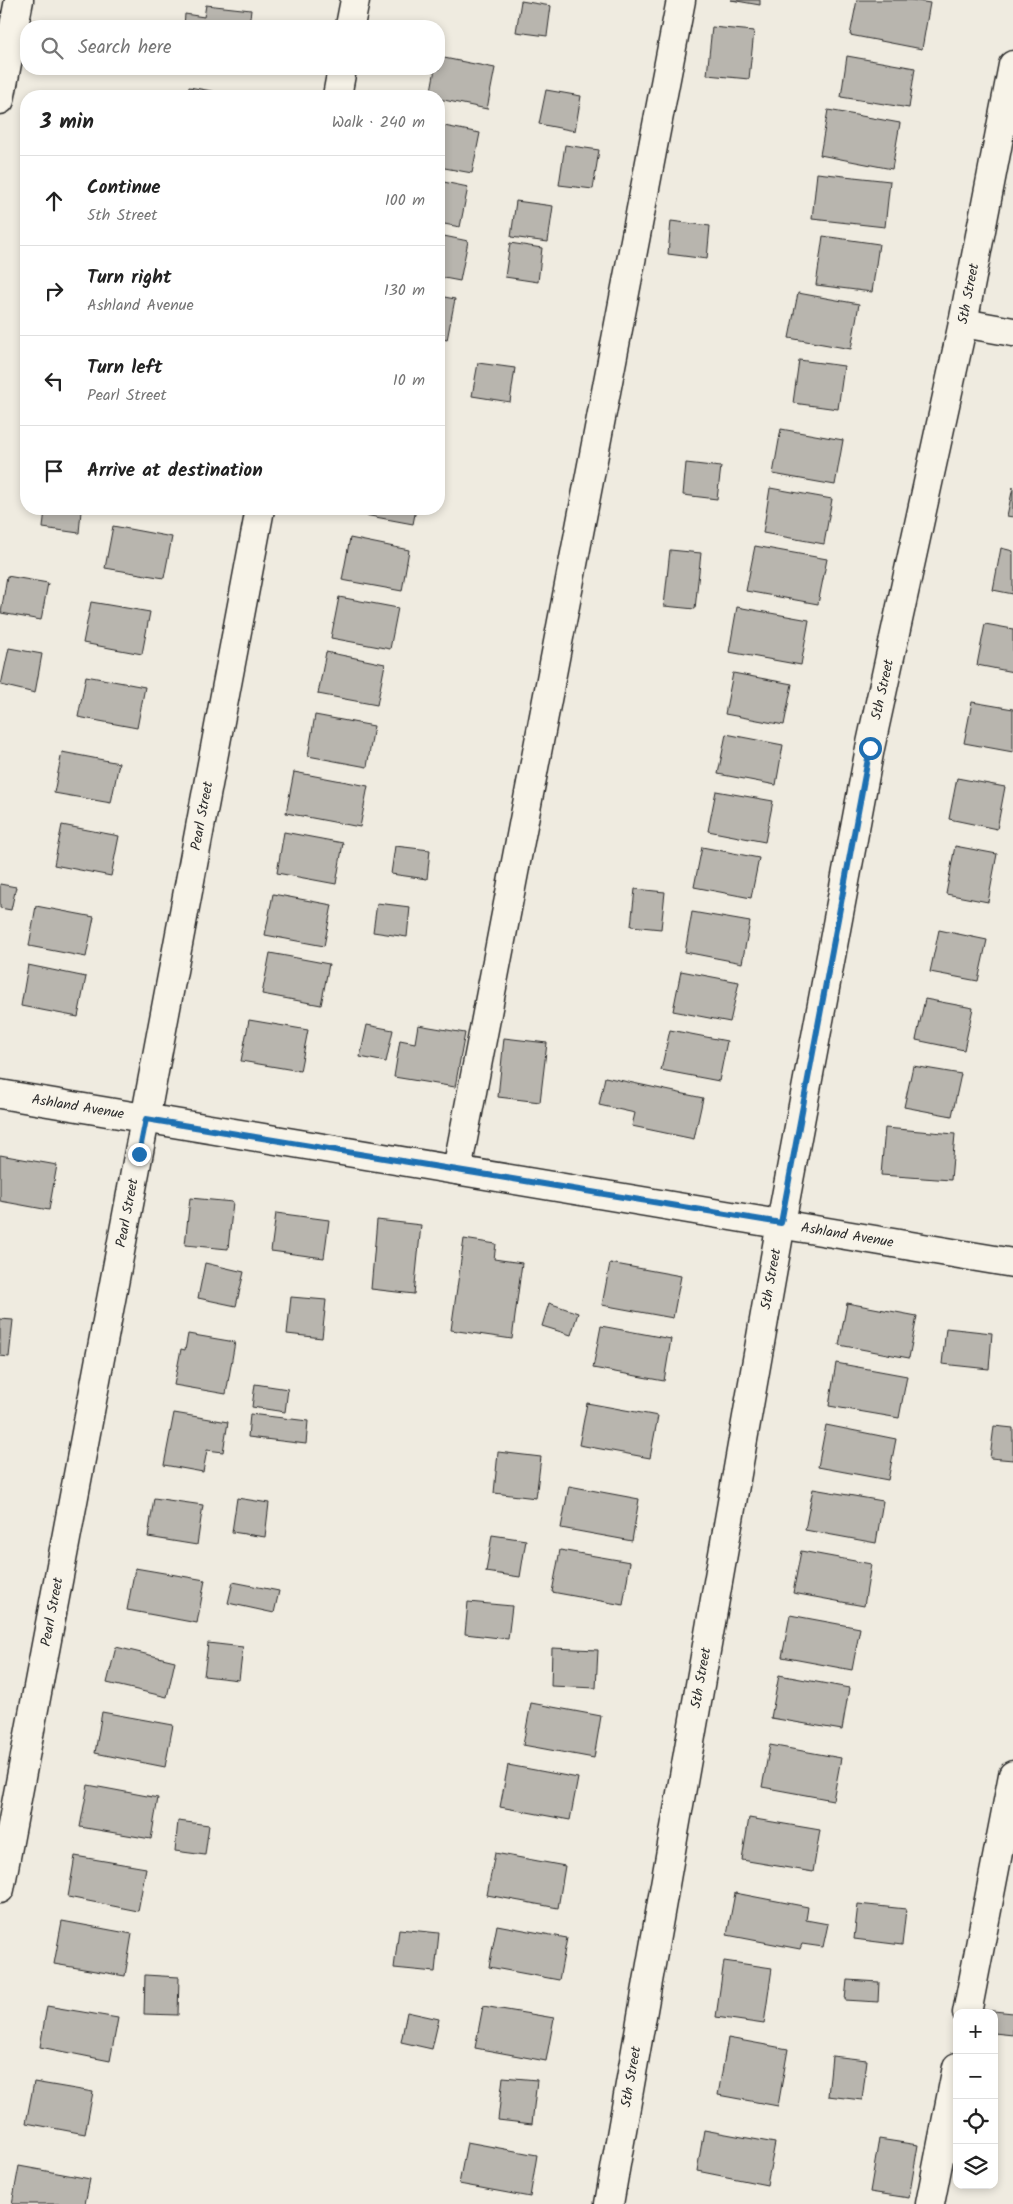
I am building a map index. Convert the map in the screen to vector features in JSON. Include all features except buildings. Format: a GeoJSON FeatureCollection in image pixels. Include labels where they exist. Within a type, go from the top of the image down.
{"type":"FeatureCollection","features":[{"type":"Feature","properties":{"kind":"street"},"geometry":{"type":"LineString","coordinates":[[0,100],[19,0]]}},
{"type":"Feature","properties":{"kind":"street"},"geometry":{"type":"LineString","coordinates":[[351,20],[355,0]]}},
{"type":"Feature","properties":{"kind":"street"},"geometry":{"type":"LineString","coordinates":[[457,1170],[680,0]]}},
{"type":"Feature","properties":{"kind":"street","name":"5th Street"},"geometry":{"type":"LineString","coordinates":[[609,2204],[781,1223],[870,748],[963,323],[1013,65]]}},
{"type":"Feature","properties":{"kind":"street"},"geometry":{"type":"LineString","coordinates":[[338,90],[341,75]]}},
{"type":"Feature","properties":{"kind":"street"},"geometry":{"type":"LineString","coordinates":[[963,323],[1013,332]]}},
{"type":"Feature","properties":{"kind":"street","name":"Pearl Street"},"geometry":{"type":"LineString","coordinates":[[0,1889],[259,515]]}},
{"type":"Feature","properties":{"kind":"street","name":"Ashland Avenue"},"geometry":{"type":"LineString","coordinates":[[0,1094],[1013,1263]]}},
{"type":"Feature","properties":{"kind":"street"},"geometry":{"type":"LineString","coordinates":[[968,2009],[1013,1775]]}},
{"type":"Feature","properties":{"kind":"street"},"geometry":{"type":"LineString","coordinates":[[930,2204],[953,2087]]}},
{"type":"Feature","properties":{"kind":"route"},"geometry":{"type":"LineString","coordinates":[[139,1154],[146,1119],[781,1223],[870,748]]}}]}
